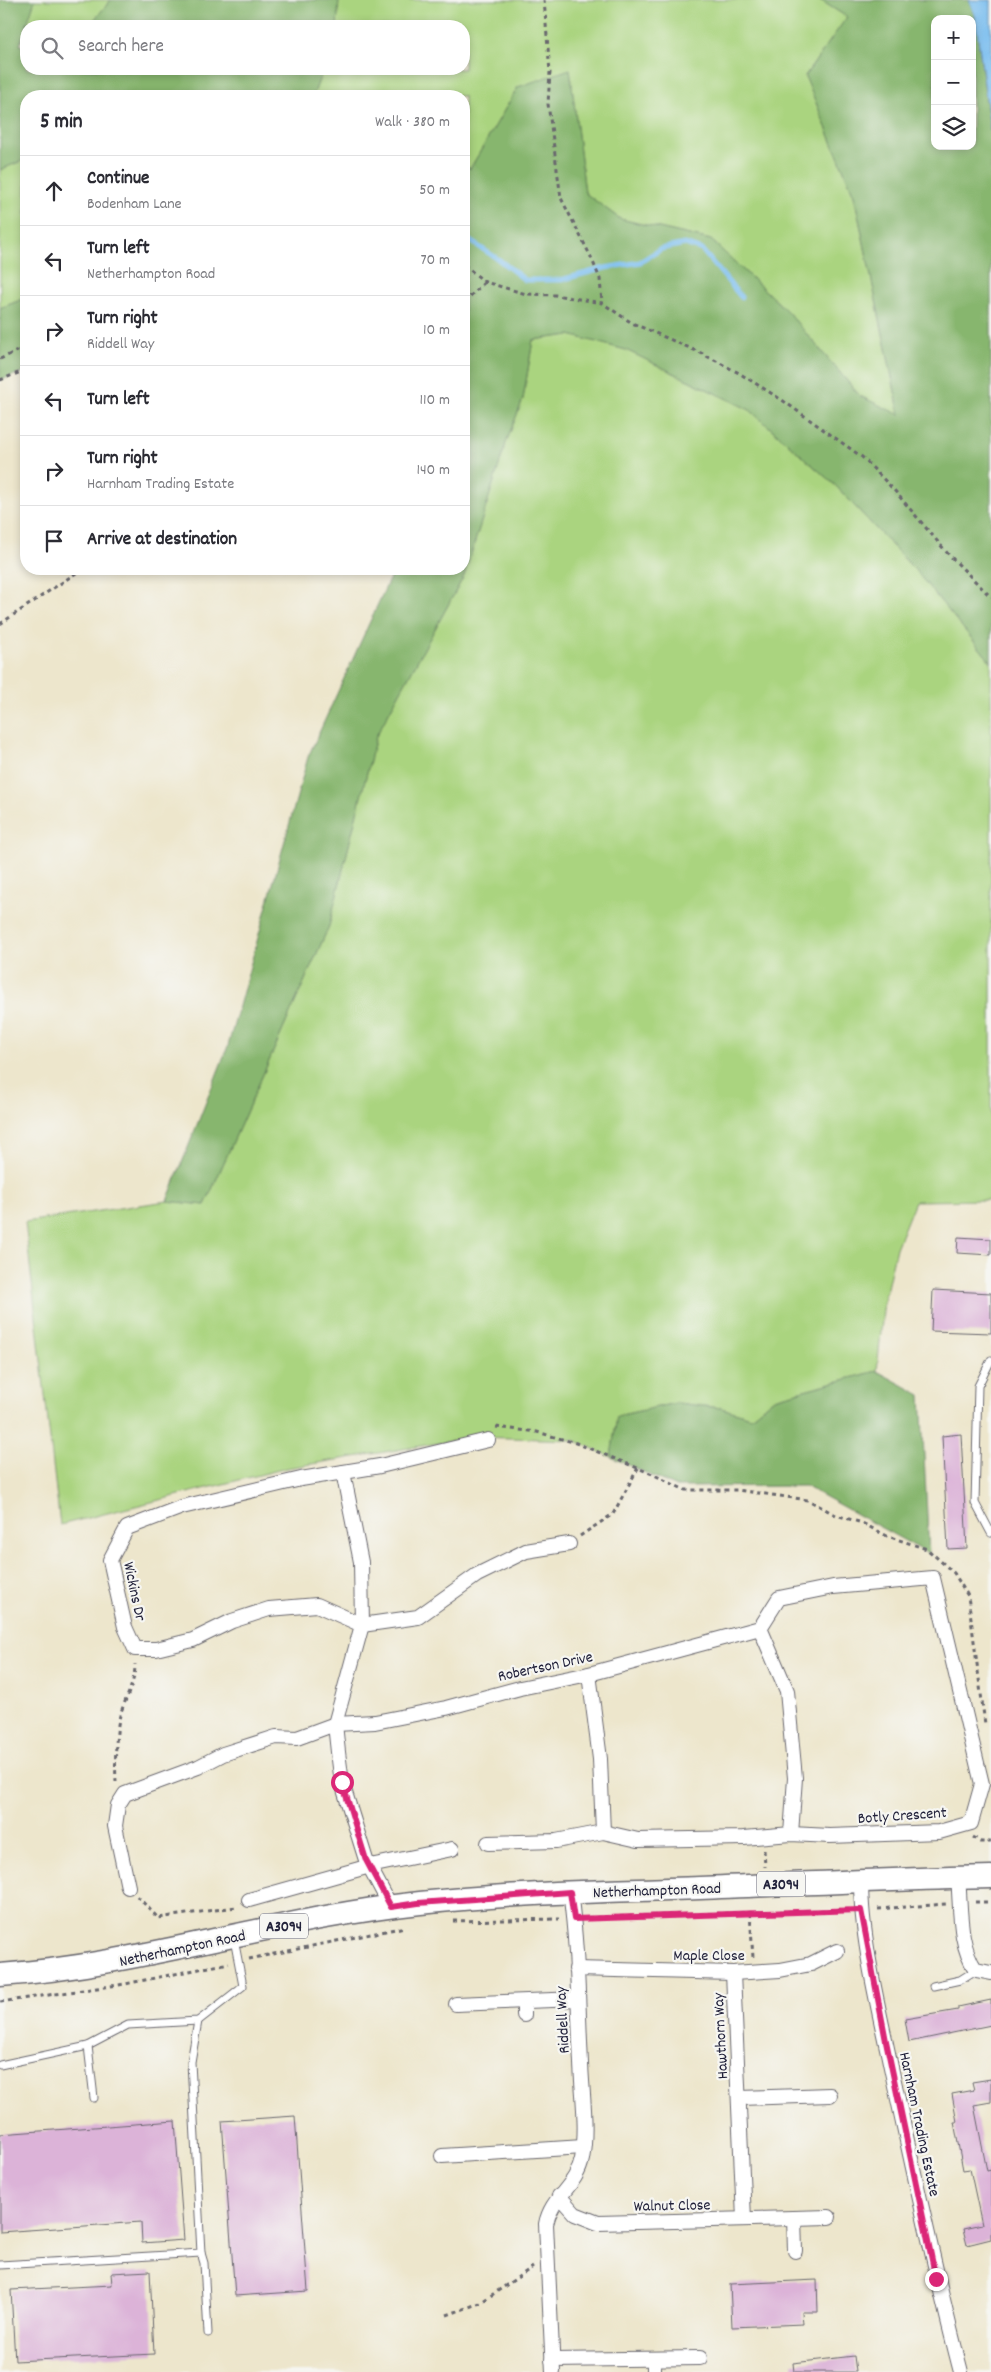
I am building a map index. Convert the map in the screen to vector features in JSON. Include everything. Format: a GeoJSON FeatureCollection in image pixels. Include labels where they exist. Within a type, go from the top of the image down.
{"type":"FeatureCollection","features":[{"type":"Feature","properties":{"kind":"main road","name":"Netherhampton Road"},"geometry":{"type":"LineString","coordinates":[[0,1975],[39,1972],[120,1960],[234,1936],[418,1903],[570,1892],[991,1877]]}},
{"type":"Feature","properties":{"kind":"street","name":"Wickins Dr"},"geometry":{"type":"LineString","coordinates":[[135,1649],[125,1627],[110,1560],[127,1528],[182,1506],[301,1479],[380,1466],[488,1440]]}},
{"type":"Feature","properties":{"kind":"street"},"geometry":{"type":"LineString","coordinates":[[343,1472],[361,1562],[362,1624],[335,1724],[342,1782],[370,1866],[391,1907]]}},
{"type":"Feature","properties":{"kind":"street"},"geometry":{"type":"LineString","coordinates":[[135,1649],[156,1648],[193,1640],[232,1621],[269,1609],[317,1605],[362,1624],[418,1617],[477,1575],[526,1551],[569,1544]]}},
{"type":"Feature","properties":{"kind":"street","name":"Botly Crescent"},"geometry":{"type":"LineString","coordinates":[[603,1832],[638,1840],[790,1834],[830,1836],[939,1832],[971,1823],[982,1784],[932,1578],[832,1587],[779,1598],[760,1628]]}},
{"type":"Feature","properties":{"kind":"street"},"geometry":{"type":"LineString","coordinates":[[760,1628],[787,1690],[795,1778],[790,1834]]}},
{"type":"Feature","properties":{"kind":"street","name":"Robertson Drive"},"geometry":{"type":"LineString","coordinates":[[118,1805],[125,1794],[198,1767],[223,1754],[276,1737],[297,1738],[335,1724],[375,1722],[446,1708],[520,1688],[589,1674],[760,1628]]}},
{"type":"Feature","properties":{"kind":"street"},"geometry":{"type":"LineString","coordinates":[[488,1843],[556,1841],[603,1832],[600,1759],[589,1674]]}},
{"type":"Feature","properties":{"kind":"street"},"geometry":{"type":"LineString","coordinates":[[118,1805],[115,1826],[128,1887]]}},
{"type":"Feature","properties":{"kind":"street"},"geometry":{"type":"LineString","coordinates":[[249,1900],[370,1866],[452,1849]]}},
{"type":"Feature","properties":{"kind":"street"},"geometry":{"type":"LineString","coordinates":[[958,1878],[964,1941],[969,1960],[976,1970],[991,1973]]}},
{"type":"Feature","properties":{"kind":"street","name":"Harnham Trading Estate"},"geometry":{"type":"LineString","coordinates":[[861,1881],[861,1910],[888,2050],[932,2259],[961,2372]]}},
{"type":"Feature","properties":{"kind":"street","name":"Riddell Way"},"geometry":{"type":"LineString","coordinates":[[552,2366],[546,2224],[549,2211],[578,2173],[583,2147],[574,1919],[570,1892]]}},
{"type":"Feature","properties":{"kind":"street","name":"Maple Close"},"geometry":{"type":"LineString","coordinates":[[576,1970],[733,1973],[780,1970],[811,1964],[837,1950]]}},
{"type":"Feature","properties":{"kind":"street","name":"Hawthorn Way"},"geometry":{"type":"LineString","coordinates":[[733,1973],[744,2220]]}},
{"type":"Feature","properties":{"kind":"street"},"geometry":{"type":"LineString","coordinates":[[456,2004],[524,2008],[578,1999]]}},
{"type":"Feature","properties":{"kind":"street","name":"Hawthorn Way"},"geometry":{"type":"LineString","coordinates":[[740,2098],[830,2095]]}},
{"type":"Feature","properties":{"kind":"street"},"geometry":{"type":"LineString","coordinates":[[442,2156],[583,2147]]}},
{"type":"Feature","properties":{"kind":"street","name":"Walnut Close"},"geometry":{"type":"LineString","coordinates":[[559,2196],[575,2214],[598,2223],[829,2217]]}},
{"type":"Feature","properties":{"kind":"street"},"geometry":{"type":"LineString","coordinates":[[794,2218],[795,2251]]}},
{"type":"Feature","properties":{"kind":"street"},"geometry":{"type":"LineString","coordinates":[[552,2366],[654,2366],[700,2358]]}},
{"type":"Feature","properties":{"kind":"lane"},"geometry":{"type":"LineString","coordinates":[[991,1360],[978,1386],[975,1503],[991,1533]]}},
{"type":"Feature","properties":{"kind":"lane"},"geometry":{"type":"LineString","coordinates":[[0,2064],[88,2046],[128,2025],[198,2021],[243,1986],[234,1936]]}},
{"type":"Feature","properties":{"kind":"lane"},"geometry":{"type":"LineString","coordinates":[[933,1986],[960,1980],[976,1970]]}},
{"type":"Feature","properties":{"kind":"lane"},"geometry":{"type":"LineString","coordinates":[[198,2021],[191,2062],[201,2253],[204,2263],[208,2333]]}},
{"type":"Feature","properties":{"kind":"lane"},"geometry":{"type":"LineString","coordinates":[[88,2046],[94,2098]]}},
{"type":"Feature","properties":{"kind":"lane"},"geometry":{"type":"LineString","coordinates":[[0,2265],[201,2253]]}},
{"type":"Feature","properties":{"kind":"path"},"geometry":{"type":"LineString","coordinates":[[544,0],[550,72],[548,104],[561,198],[600,279],[602,302]]}},
{"type":"Feature","properties":{"kind":"path"},"geometry":{"type":"LineString","coordinates":[[470,270],[485,282],[526,294],[555,295],[602,302],[632,323],[699,352],[739,373],[782,400],[862,457],[894,490],[949,555],[991,597]]}},
{"type":"Feature","properties":{"kind":"path"},"geometry":{"type":"LineString","coordinates":[[470,296],[485,282]]}},
{"type":"Feature","properties":{"kind":"path"},"geometry":{"type":"LineString","coordinates":[[0,359],[20,350]]}},
{"type":"Feature","properties":{"kind":"path"},"geometry":{"type":"LineString","coordinates":[[0,380],[20,372]]}},
{"type":"Feature","properties":{"kind":"path"},"geometry":{"type":"LineString","coordinates":[[0,624],[73,575]]}},
{"type":"Feature","properties":{"kind":"path"},"geometry":{"type":"LineString","coordinates":[[488,1440],[494,1426],[537,1432],[576,1443],[638,1468],[685,1490],[737,1490],[808,1500],[836,1515],[862,1522],[886,1536],[927,1549],[954,1573],[968,1596],[986,1731]]}},
{"type":"Feature","properties":{"kind":"path"},"geometry":{"type":"LineString","coordinates":[[569,1544],[613,1514],[638,1468]]}},
{"type":"Feature","properties":{"kind":"path"},"geometry":{"type":"LineString","coordinates":[[118,1805],[115,1768],[120,1714],[135,1679],[135,1649]]}},
{"type":"Feature","properties":{"kind":"path"},"geometry":{"type":"LineString","coordinates":[[763,1836],[766,1885]]}},
{"type":"Feature","properties":{"kind":"path"},"geometry":{"type":"LineString","coordinates":[[448,1922],[861,1910],[991,1902]]}},
{"type":"Feature","properties":{"kind":"path"},"geometry":{"type":"LineString","coordinates":[[750,1913],[754,1971]]}},
{"type":"Feature","properties":{"kind":"path"},"geometry":{"type":"LineString","coordinates":[[0,2002],[125,1984],[410,1926]]}},
{"type":"Feature","properties":{"kind":"path"},"geometry":{"type":"LineString","coordinates":[[447,2315],[480,2303],[548,2256]]}},
{"type":"Feature","properties":{"kind":"green space"},"geometry":{"type":"Polygon","coordinates":[[[0,0],[35,0],[28,20],[20,20],[20,75],[321,75],[315,90],[20,90],[20,162],[0,170],[0,0]]]}},
{"type":"Feature","properties":{"kind":"green space"},"geometry":{"type":"Polygon","coordinates":[[[35,0],[111,0],[94,20],[28,20],[35,0]]]}},
{"type":"Feature","properties":{"kind":"green space"},"geometry":{"type":"Polygon","coordinates":[[[111,0],[339,0],[337,20],[94,20],[111,0]]]}},
{"type":"Feature","properties":{"kind":"green space"},"geometry":{"type":"Polygon","coordinates":[[[339,0],[820,0],[847,17],[805,76],[854,195],[900,416],[860,396],[786,310],[711,240],[620,219],[585,193],[570,70],[518,87],[470,169],[470,90],[315,90],[321,75],[470,75],[470,20],[337,20],[339,0]]]}},
{"type":"Feature","properties":{"kind":"green space"},"geometry":{"type":"Polygon","coordinates":[[[820,0],[969,0],[975,15],[931,15],[931,150],[976,150],[976,24],[991,137],[991,662],[915,570],[836,486],[750,410],[626,350],[570,335],[533,340],[523,399],[507,440],[470,557],[470,169],[518,87],[570,69],[585,193],[620,219],[711,240],[786,310],[860,396],[900,415],[854,195],[805,76],[847,17],[820,0]]]}},
{"type":"Feature","properties":{"kind":"green space"},"geometry":{"type":"Polygon","coordinates":[[[20,162],[20,300],[0,308],[0,170],[20,162]]]}},
{"type":"Feature","properties":{"kind":"green space"},"geometry":{"type":"Polygon","coordinates":[[[20,300],[20,373],[0,380],[0,308],[20,300]]]}},
{"type":"Feature","properties":{"kind":"green space"},"geometry":{"type":"Polygon","coordinates":[[[570,335],[626,350],[750,410],[836,486],[915,570],[991,662],[991,1200],[915,1201],[896,1248],[884,1301],[877,1371],[774,1398],[751,1417],[721,1408],[676,1403],[617,1416],[611,1457],[574,1440],[476,1437],[287,1468],[60,1525],[25,1222],[167,1201],[205,1205],[329,926],[376,736],[464,575],[470,575],[470,557],[507,440],[523,399],[533,340],[570,335]]]}},
{"type":"Feature","properties":{"kind":"green space"},"geometry":{"type":"Polygon","coordinates":[[[391,575],[464,575],[376,736],[329,926],[205,1205],[167,1201],[228,1046],[308,757],[391,575]]]}},
{"type":"Feature","properties":{"kind":"green space"},"geometry":{"type":"Polygon","coordinates":[[[877,1371],[921,1395],[929,1554],[805,1486],[676,1487],[611,1457],[617,1416],[676,1403],[721,1408],[751,1417],[774,1398],[877,1371]]]}},
{"type":"Feature","properties":{"kind":"water"},"geometry":{"type":"Polygon","coordinates":[[[969,0],[991,0],[991,137],[976,15],[969,0]]]}},
{"type":"Feature","properties":{"kind":"building"},"geometry":{"type":"Polygon","coordinates":[[[958,1237],[991,1239],[991,1255],[957,1253],[958,1237]]]}},
{"type":"Feature","properties":{"kind":"building"},"geometry":{"type":"Polygon","coordinates":[[[933,1290],[991,1293],[991,1333],[931,1331],[933,1290]]]}},
{"type":"Feature","properties":{"kind":"building"},"geometry":{"type":"Polygon","coordinates":[[[961,1434],[967,1548],[948,1549],[942,1436],[961,1434]]]}},
{"type":"Feature","properties":{"kind":"building"},"geometry":{"type":"Polygon","coordinates":[[[991,2000],[991,2025],[909,2042],[905,2019],[958,2010],[958,2007],[991,2000]]]}},
{"type":"Feature","properties":{"kind":"building"},"geometry":{"type":"Polygon","coordinates":[[[991,2079],[991,2102],[974,2105],[987,2171],[991,2170],[991,2239],[967,2245],[963,2229],[982,2225],[970,2169],[963,2170],[954,2122],[957,2122],[952,2094],[974,2090],[972,2082],[991,2079]]]}},
{"type":"Feature","properties":{"kind":"building"},"geometry":{"type":"Polygon","coordinates":[[[295,2116],[308,2291],[235,2296],[222,2121],[295,2116]]]}},
{"type":"Feature","properties":{"kind":"building"},"geometry":{"type":"Polygon","coordinates":[[[175,2121],[184,2240],[142,2243],[141,2222],[0,2232],[0,2134],[175,2121]]]}},
{"type":"Feature","properties":{"kind":"building"},"geometry":{"type":"Polygon","coordinates":[[[150,2271],[154,2354],[15,2361],[11,2290],[112,2285],[111,2273],[150,2271]]]}},
{"type":"Feature","properties":{"kind":"building"},"geometry":{"type":"Polygon","coordinates":[[[817,2280],[818,2312],[802,2312],[803,2324],[732,2327],[730,2284],[817,2280]]]}},
{"type":"Feature","properties":{"kind":"building"},"geometry":{"type":"Polygon","coordinates":[[[854,2356],[856,2372],[794,2372],[793,2363],[854,2356]]]}},
{"type":"Feature","properties":{"kind":"waterway"},"geometry":{"type":"LineString","coordinates":[[470,241],[525,280],[561,280],[605,268],[640,262],[661,249],[685,244],[702,250],[741,297]]}},
{"type":"Feature","properties":{"kind":"route"},"geometry":{"type":"LineString","coordinates":[[342,1782],[353,1812],[366,1860],[391,1907],[418,1903],[570,1892],[574,1919],[861,1910],[886,2041],[936,2279]]}}]}
